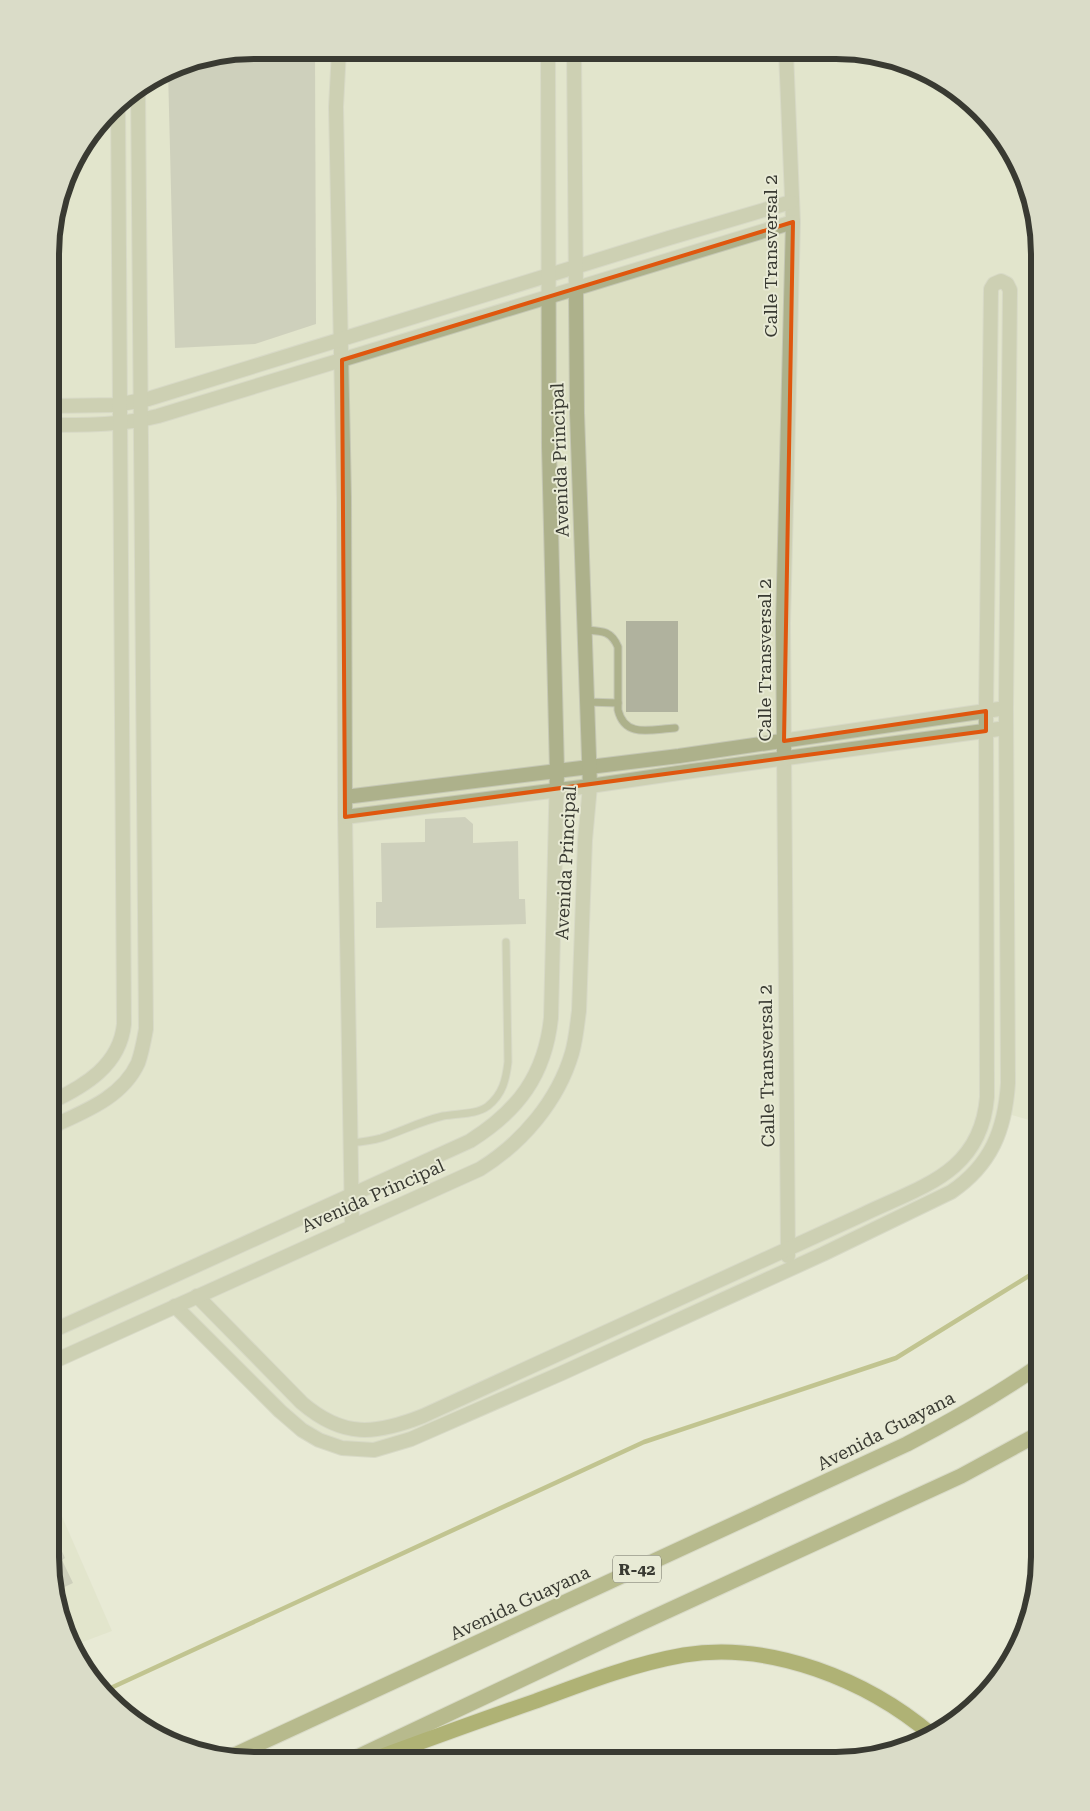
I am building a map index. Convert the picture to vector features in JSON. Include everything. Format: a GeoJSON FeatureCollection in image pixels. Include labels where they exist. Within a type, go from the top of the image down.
{"type":"FeatureCollection","features":[{"type":"Feature","properties":{"kind":"highway"},"geometry":{"type":"LineString","coordinates":[[395,1752],[623,1671],[684,1655],[719,1653],[758,1655],[820,1670],[850,1682],[880,1698],[910,1717],[926,1730]]}},
{"type":"Feature","properties":{"kind":"main road","name":"Avenida Guayana"},"geometry":{"type":"LineString","coordinates":[[241,1752],[907,1444],[960,1416],[1031,1371]]}},
{"type":"Feature","properties":{"kind":"main road"},"geometry":{"type":"LineString","coordinates":[[368,1752],[639,1624],[961,1476],[1031,1438]]}},
{"type":"Feature","properties":{"kind":"street"},"geometry":{"type":"LineString","coordinates":[[339,59],[336,107],[344,498],[345,817],[352,1226]]}},
{"type":"Feature","properties":{"kind":"street","name":"Avenida Principal"},"geometry":{"type":"LineString","coordinates":[[59,1328],[454,1149],[486,1131],[497,1122],[521,1097],[539,1069],[545,1052],[551,1018],[557,791],[549,447],[548,59]]}},
{"type":"Feature","properties":{"kind":"street","name":"Avenida Principal"},"geometry":{"type":"LineString","coordinates":[[59,1359],[492,1162],[536,1120],[557,1089],[572,1053],[576,1034],[585,840],[590,786],[577,413],[574,59]]}},
{"type":"Feature","properties":{"kind":"street","name":"Calle Transversal 2"},"geometry":{"type":"LineString","coordinates":[[786,59],[793,222],[783,623],[789,1270]]}},
{"type":"Feature","properties":{"kind":"street"},"geometry":{"type":"LineString","coordinates":[[59,1123],[89,1109],[112,1095],[126,1082],[137,1065],[146,1029],[138,97]]}},
{"type":"Feature","properties":{"kind":"street"},"geometry":{"type":"LineString","coordinates":[[59,1098],[93,1078],[107,1065],[117,1052],[124,1024],[118,114]]}},
{"type":"Feature","properties":{"kind":"street"},"geometry":{"type":"LineString","coordinates":[[59,406],[120,404],[140,401],[576,266],[791,202]]}},
{"type":"Feature","properties":{"kind":"street"},"geometry":{"type":"LineString","coordinates":[[59,425],[120,423],[174,411],[793,222]]}},
{"type":"Feature","properties":{"kind":"street"},"geometry":{"type":"LineString","coordinates":[[669,238],[671,260]]}},
{"type":"Feature","properties":{"kind":"street"},"geometry":{"type":"LineString","coordinates":[[175,1306],[280,1411],[302,1430],[319,1440],[342,1448],[364,1451],[374,1450],[395,1445],[562,1373],[789,1270],[951,1192],[966,1181],[983,1163],[994,1146],[1007,1102],[1006,708],[1010,290],[1007,284],[1001,281],[994,284],[991,289],[986,711],[987,1097],[984,1123],[970,1149],[960,1162],[947,1173],[788,1249],[423,1416],[395,1427],[362,1430],[339,1426],[312,1412],[197,1296]]}},
{"type":"Feature","properties":{"kind":"street"},"geometry":{"type":"LineString","coordinates":[[345,797],[588,767],[1006,708]]}},
{"type":"Feature","properties":{"kind":"street"},"geometry":{"type":"LineString","coordinates":[[345,817],[557,791],[1006,728]]}},
{"type":"Feature","properties":{"kind":"street"},"geometry":{"type":"LineString","coordinates":[[123,840],[145,838]]}},
{"type":"Feature","properties":{"kind":"street"},"geometry":{"type":"LineString","coordinates":[[987,846],[1007,845]]}},
{"type":"Feature","properties":{"kind":"street"},"geometry":{"type":"LineString","coordinates":[[124,942],[146,943]]}},
{"type":"Feature","properties":{"kind":"street"},"geometry":{"type":"LineString","coordinates":[[987,1013],[1008,1011]]}},
{"type":"Feature","properties":{"kind":"street"},"geometry":{"type":"LineString","coordinates":[[984,1123],[1000,1130]]}},
{"type":"Feature","properties":{"kind":"lane"},"geometry":{"type":"LineString","coordinates":[[584,630],[610,634],[618,647],[618,703],[620,720],[634,730],[675,728]]}},
{"type":"Feature","properties":{"kind":"lane"},"geometry":{"type":"LineString","coordinates":[[587,702],[618,703]]}},
{"type":"Feature","properties":{"kind":"lane"},"geometry":{"type":"LineString","coordinates":[[350,1144],[379,1138],[422,1122],[476,1111],[488,1106],[500,1093],[506,1080],[508,1062],[506,942]]}},
{"type":"Feature","properties":{"kind":"highlighted area"},"geometry":{"type":"Polygon","coordinates":[[[793,222],[784,741],[986,711],[986,731],[345,817],[342,360],[793,222]]]}},
{"type":"Feature","properties":{"kind":"shaded area"},"geometry":{"type":"Polygon","coordinates":[[[849,59],[887,65],[934,85],[965,107],[983,125],[998,145],[1011,167],[1021,191],[1030,228],[1031,1120],[1005,1113],[967,1181],[395,1445],[319,1440],[175,1306],[59,1359],[59,241],[65,203],[85,156],[107,125],[125,107],[145,92],[167,79],[191,69],[228,60],[849,59]]]}},
{"type":"Feature","properties":{"kind":"shaded area"},"geometry":{"type":"Polygon","coordinates":[[[59,1510],[112,1631],[79,1643],[65,1608],[60,1583],[59,1510]]]}},
{"type":"Feature","properties":{"kind":"building"},"geometry":{"type":"Polygon","coordinates":[[[315,59],[316,324],[255,344],[175,348],[168,78],[203,65],[228,60],[315,59]]]}},
{"type":"Feature","properties":{"kind":"building"},"geometry":{"type":"Polygon","coordinates":[[[626,621],[678,621],[678,712],[626,712],[626,621]]]}},
{"type":"Feature","properties":{"kind":"building"},"geometry":{"type":"Polygon","coordinates":[[[1028,696],[1031,696],[1031,778],[1030,778],[1028,696]]]}},
{"type":"Feature","properties":{"kind":"building"},"geometry":{"type":"Polygon","coordinates":[[[465,817],[473,824],[473,843],[518,841],[519,899],[525,899],[526,924],[376,928],[376,902],[382,902],[381,843],[425,842],[425,819],[465,817]]]}},
{"type":"Feature","properties":{"kind":"building"},"geometry":{"type":"Polygon","coordinates":[[[59,1545],[65,1558],[62,1560],[73,1583],[61,1589],[59,1545]]]}},
{"type":"Feature","properties":{"kind":"waterway"},"geometry":{"type":"LineString","coordinates":[[110,1689],[644,1442],[896,1358],[1031,1275]]}}]}
